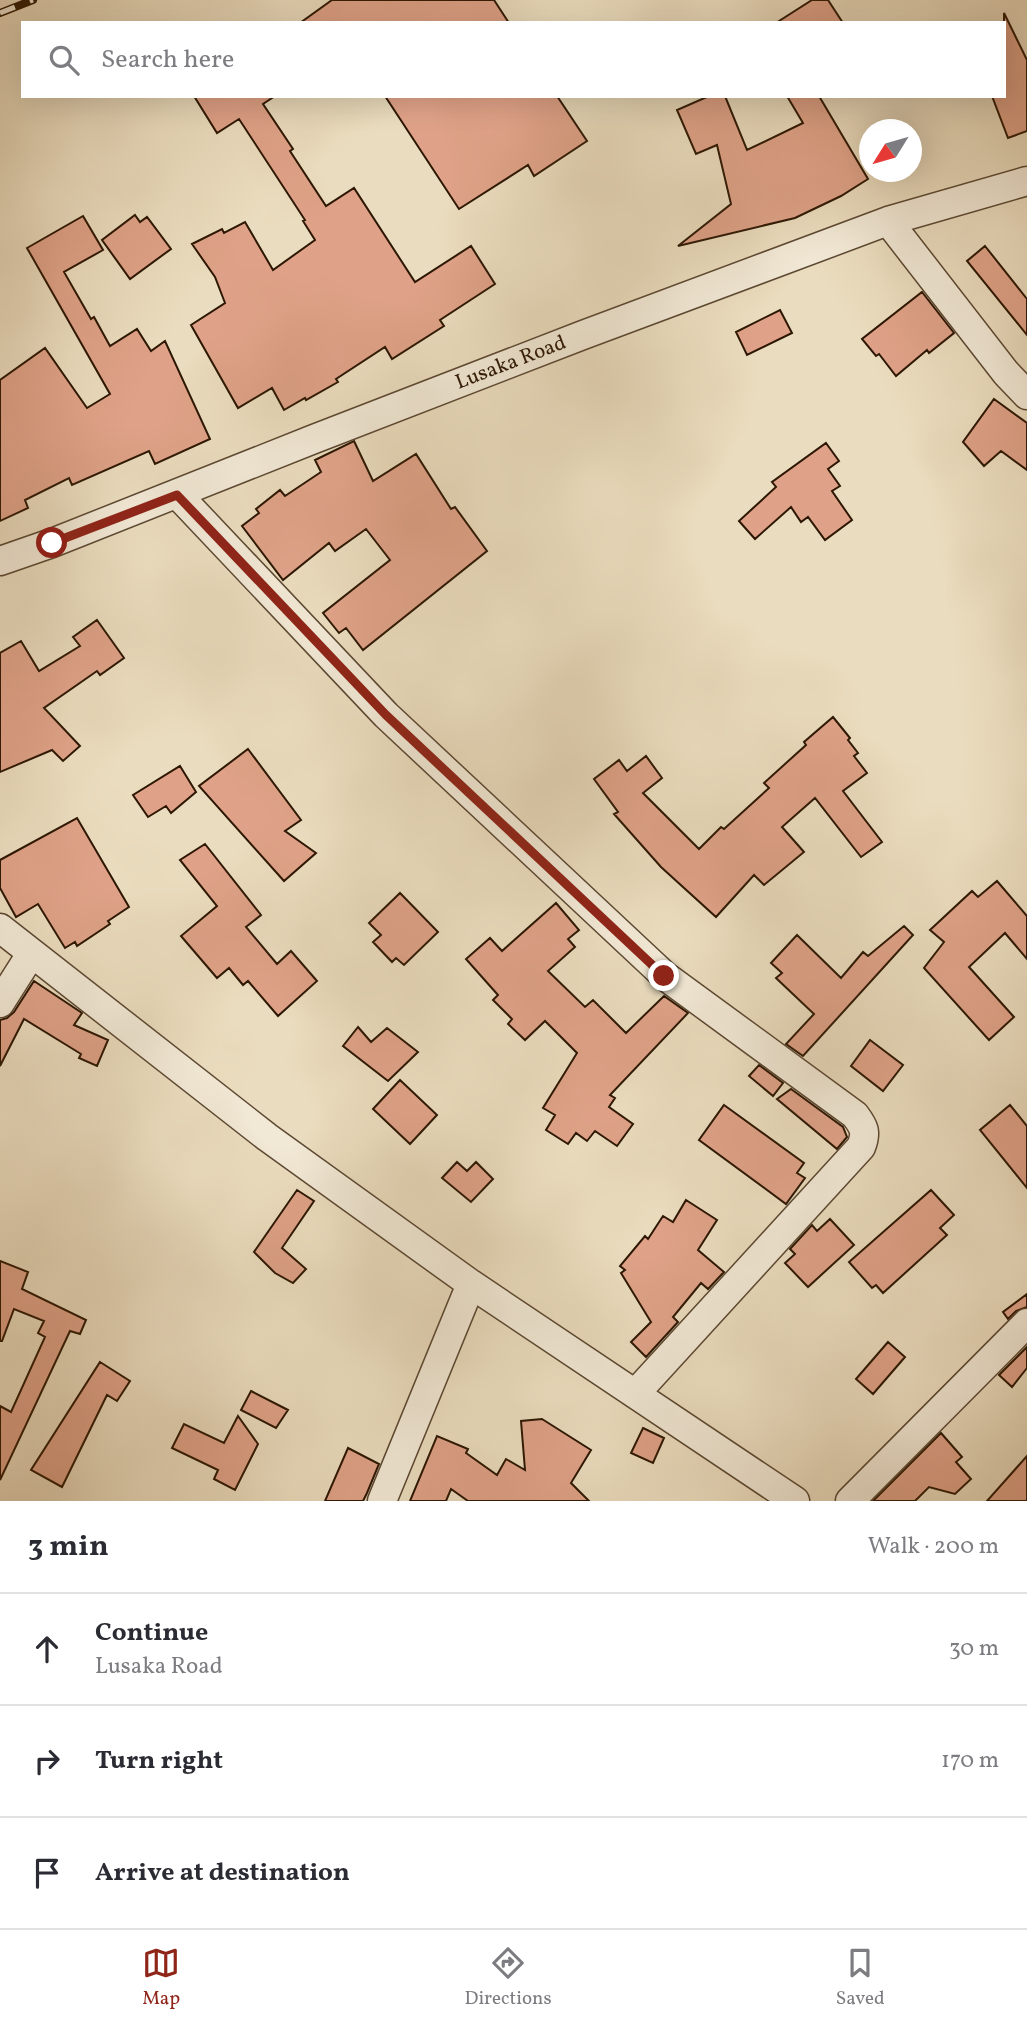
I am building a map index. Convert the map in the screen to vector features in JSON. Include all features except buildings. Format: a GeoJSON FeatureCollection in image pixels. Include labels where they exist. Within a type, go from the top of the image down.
{"type":"FeatureCollection","features":[{"type":"Feature","properties":{"kind":"street","name":"Lusaka Road"},"geometry":{"type":"LineString","coordinates":[[0,561],[177,495],[583,335],[888,221],[1027,181]]}},
{"type":"Feature","properties":{"kind":"street"},"geometry":{"type":"LineString","coordinates":[[888,221],[1006,373],[1027,395]]}},
{"type":"Feature","properties":{"kind":"street"},"geometry":{"type":"LineString","coordinates":[[177,495],[386,715],[664,976],[855,1115],[864,1127],[866,1135],[861,1147],[635,1394]]}},
{"type":"Feature","properties":{"kind":"street"},"geometry":{"type":"LineString","coordinates":[[0,928],[267,1137],[471,1284],[795,1501]]}},
{"type":"Feature","properties":{"kind":"street"},"geometry":{"type":"LineString","coordinates":[[0,1003],[31,954]]}},
{"type":"Feature","properties":{"kind":"street"},"geometry":{"type":"LineString","coordinates":[[382,1501],[471,1284]]}},
{"type":"Feature","properties":{"kind":"street"},"geometry":{"type":"LineString","coordinates":[[850,1501],[1027,1323]]}},
{"type":"Feature","properties":{"kind":"railway"},"geometry":{"type":"LineString","coordinates":[[0,13],[33,0]]}},
{"type":"Feature","properties":{"kind":"route"},"geometry":{"type":"LineString","coordinates":[[52,543],[177,495],[386,715],[664,976]]}}]}
